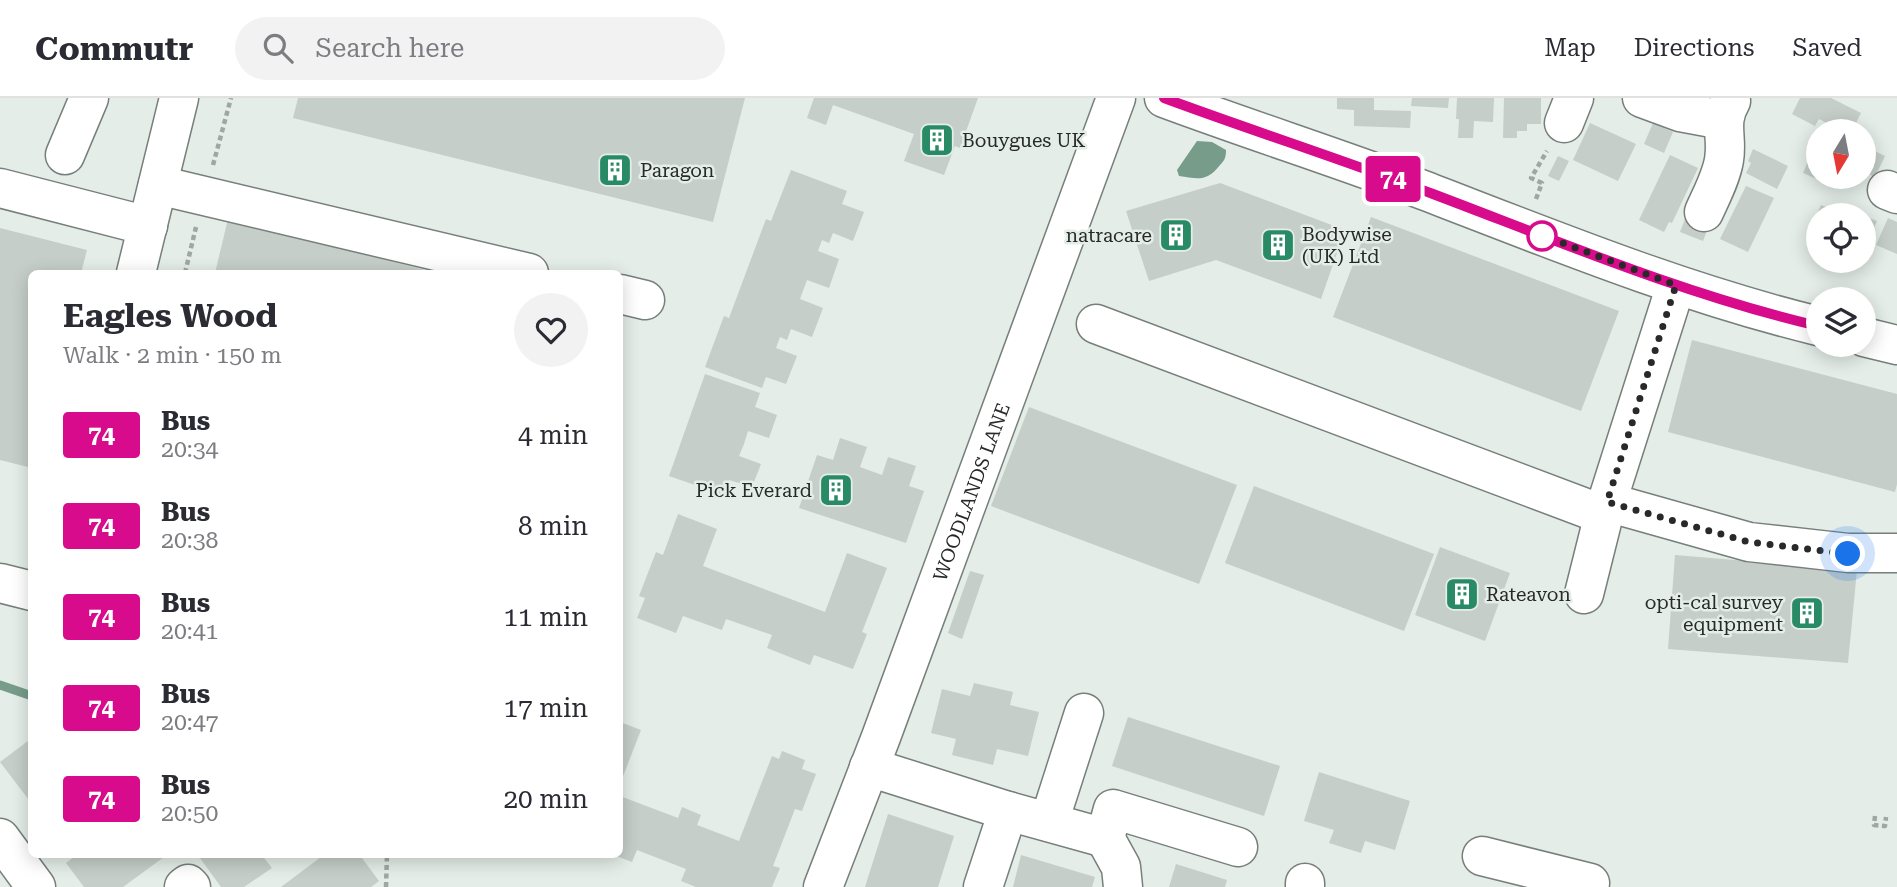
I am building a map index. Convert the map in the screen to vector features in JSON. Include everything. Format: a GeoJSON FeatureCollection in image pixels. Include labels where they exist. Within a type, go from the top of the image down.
{"type":"FeatureCollection","features":[{"type":"Feature","properties":{"kind":"street"},"geometry":{"type":"LineString","coordinates":[[65,155],[89,98]]}},
{"type":"Feature","properties":{"kind":"street"},"geometry":{"type":"LineString","coordinates":[[137,270],[179,98]]}},
{"type":"Feature","properties":{"kind":"street","name":"WOODLANDS LANE"},"geometry":{"type":"LineString","coordinates":[[823,887],[1116,98]]}},
{"type":"Feature","properties":{"kind":"street"},"geometry":{"type":"LineString","coordinates":[[1164,98],[1414,187],[1676,285],[1806,323]]}},
{"type":"Feature","properties":{"kind":"street"},"geometry":{"type":"LineString","coordinates":[[1642,98],[1681,112],[1727,111],[1724,161],[1704,212]]}},
{"type":"Feature","properties":{"kind":"street"},"geometry":{"type":"LineString","coordinates":[[158,185],[517,270]]}},
{"type":"Feature","properties":{"kind":"street"},"geometry":{"type":"LineString","coordinates":[[0,188],[148,226]]}},
{"type":"Feature","properties":{"kind":"street"},"geometry":{"type":"LineString","coordinates":[[1584,594],[1605,509],[1676,285]]}},
{"type":"Feature","properties":{"kind":"street"},"geometry":{"type":"LineString","coordinates":[[1096,324],[1605,509],[1749,542],[1848,554],[1897,553]]}},
{"type":"Feature","properties":{"kind":"street"},"geometry":{"type":"LineString","coordinates":[[1876,340],[1897,345]]}},
{"type":"Feature","properties":{"kind":"street"},"geometry":{"type":"LineString","coordinates":[[0,583],[28,590]]}},
{"type":"Feature","properties":{"kind":"street"},"geometry":{"type":"LineString","coordinates":[[1049,822],[1084,713]]}},
{"type":"Feature","properties":{"kind":"street"},"geometry":{"type":"LineString","coordinates":[[869,767],[1105,838]]}},
{"type":"Feature","properties":{"kind":"street"},"geometry":{"type":"LineString","coordinates":[[1123,887],[1121,867],[1105,838],[1113,809],[1238,847]]}},
{"type":"Feature","properties":{"kind":"street"},"geometry":{"type":"LineString","coordinates":[[983,887],[1008,811]]}},
{"type":"Feature","properties":{"kind":"street"},"geometry":{"type":"LineString","coordinates":[[0,838],[36,887]]}},
{"type":"Feature","properties":{"kind":"street"},"geometry":{"type":"LineString","coordinates":[[1482,856],[1590,883],[1589,887]]}},
{"type":"Feature","properties":{"kind":"street"},"geometry":{"type":"LineString","coordinates":[[184,887],[188,884],[191,887]]}},
{"type":"Feature","properties":{"kind":"path"},"geometry":{"type":"LineString","coordinates":[[1525,230],[1542,184],[1531,178],[1542,157],[1558,137],[1569,111]]}},
{"type":"Feature","properties":{"kind":"path"},"geometry":{"type":"LineString","coordinates":[[1875,816],[1874,825],[1885,825],[1886,817]]}},
{"type":"Feature","properties":{"kind":"path"},"geometry":{"type":"LineString","coordinates":[[386,887],[387,858]]}},
{"type":"Feature","properties":{"kind":"shaded area"},"geometry":{"type":"Polygon","coordinates":[[[1197,141],[1212,142],[1226,150],[1224,160],[1206,177],[1179,176],[1177,170],[1197,141]]]}},
{"type":"Feature","properties":{"kind":"building","name":"Paragon"},"geometry":{"type":"Polygon","coordinates":[[[298,98],[745,98],[713,222],[293,118],[298,98]]]}},
{"type":"Feature","properties":{"kind":"building","name":"Bouygues UK"},"geometry":{"type":"Polygon","coordinates":[[[814,98],[978,98],[960,148],[955,146],[944,175],[904,161],[914,134],[833,105],[826,125],[807,118],[814,98]]]}},
{"type":"Feature","properties":{"kind":"building"},"geometry":{"type":"Polygon","coordinates":[[[1337,98],[1374,98],[1374,110],[1411,111],[1410,128],[1354,126],[1354,110],[1337,109],[1337,98]]]}},
{"type":"Feature","properties":{"kind":"building"},"geometry":{"type":"Polygon","coordinates":[[[1412,98],[1449,98],[1448,108],[1411,106],[1412,98]]]}},
{"type":"Feature","properties":{"kind":"building"},"geometry":{"type":"Polygon","coordinates":[[[1457,98],[1494,98],[1493,122],[1474,121],[1473,138],[1458,138],[1457,98]]]}},
{"type":"Feature","properties":{"kind":"building"},"geometry":{"type":"Polygon","coordinates":[[[1504,98],[1541,98],[1541,124],[1527,124],[1527,131],[1517,131],[1517,138],[1503,138],[1504,98]]]}},
{"type":"Feature","properties":{"kind":"building"},"geometry":{"type":"Polygon","coordinates":[[[1800,98],[1831,98],[1861,113],[1858,119],[1806,119],[1806,121],[1792,114],[1800,98]]]}},
{"type":"Feature","properties":{"kind":"building"},"geometry":{"type":"Polygon","coordinates":[[[1590,123],[1636,144],[1618,181],[1573,160],[1590,123]]]}},
{"type":"Feature","properties":{"kind":"building"},"geometry":{"type":"Polygon","coordinates":[[[1653,123],[1673,132],[1664,153],[1644,144],[1653,123]]]}},
{"type":"Feature","properties":{"kind":"building"},"geometry":{"type":"Polygon","coordinates":[[[1753,149],[1788,166],[1777,189],[1746,173],[1753,149]]]}},
{"type":"Feature","properties":{"kind":"building"},"geometry":{"type":"Polygon","coordinates":[[[1876,152],[1885,156],[1876,175],[1876,152]]]}},
{"type":"Feature","properties":{"kind":"building"},"geometry":{"type":"Polygon","coordinates":[[[1670,155],[1698,168],[1672,223],[1669,222],[1664,232],[1639,220],[1670,155]]]}},
{"type":"Feature","properties":{"kind":"building"},"geometry":{"type":"Polygon","coordinates":[[[1558,156],[1569,161],[1559,181],[1548,176],[1558,156]]]}},
{"type":"Feature","properties":{"kind":"building"},"geometry":{"type":"Polygon","coordinates":[[[791,170],[847,191],[842,204],[864,212],[853,241],[833,233],[829,243],[822,240],[818,251],[839,259],[829,288],[807,280],[800,299],[823,308],[812,337],[791,329],[787,340],[780,337],[776,348],[797,356],[786,384],[766,377],[762,388],[705,367],[724,316],[729,318],[766,219],[771,221],[791,170]]]}},
{"type":"Feature","properties":{"kind":"building"},"geometry":{"type":"Polygon","coordinates":[[[1220,183],[1345,230],[1321,299],[1216,260],[1149,281],[1126,211],[1220,183]]]}},
{"type":"Feature","properties":{"kind":"building"},"geometry":{"type":"Polygon","coordinates":[[[1746,186],[1774,198],[1748,252],[1720,239],[1746,186]]]}},
{"type":"Feature","properties":{"kind":"building"},"geometry":{"type":"Polygon","coordinates":[[[1688,211],[1711,220],[1703,241],[1680,232],[1688,211]]]}},
{"type":"Feature","properties":{"kind":"building"},"geometry":{"type":"Polygon","coordinates":[[[1371,217],[1619,311],[1581,411],[1333,317],[1371,217]]]}},
{"type":"Feature","properties":{"kind":"building"},"geometry":{"type":"Polygon","coordinates":[[[1888,218],[1897,222],[1897,254],[1876,245],[1888,218]]]}},
{"type":"Feature","properties":{"kind":"building"},"geometry":{"type":"Polygon","coordinates":[[[228,219],[424,270],[216,270],[228,219]]]}},
{"type":"Feature","properties":{"kind":"building"},"geometry":{"type":"Polygon","coordinates":[[[0,228],[87,250],[82,270],[28,270],[28,467],[0,460],[0,228]]]}},
{"type":"Feature","properties":{"kind":"building"},"geometry":{"type":"Polygon","coordinates":[[[1692,340],[1897,394],[1895,492],[1668,432],[1692,340]]]}},
{"type":"Feature","properties":{"kind":"building"},"geometry":{"type":"Polygon","coordinates":[[[705,374],[760,393],[755,407],[777,415],[769,438],[748,431],[739,456],[761,464],[752,487],[729,480],[724,495],[669,476],[705,374]]]}},
{"type":"Feature","properties":{"kind":"building"},"geometry":{"type":"Polygon","coordinates":[[[1029,407],[1237,485],[1199,584],[991,506],[1029,407]]]}},
{"type":"Feature","properties":{"kind":"building"},"geometry":{"type":"Polygon","coordinates":[[[840,438],[867,447],[860,467],[882,475],[888,457],[916,466],[909,486],[924,491],[906,543],[799,508],[817,455],[833,460],[840,438]]]}},
{"type":"Feature","properties":{"kind":"building"},"geometry":{"type":"Polygon","coordinates":[[[1254,486],[1434,554],[1404,631],[1225,563],[1254,486]]]}},
{"type":"Feature","properties":{"kind":"building"},"geometry":{"type":"Polygon","coordinates":[[[678,514],[717,529],[703,566],[825,612],[847,553],[887,568],[862,632],[867,634],[853,669],[814,655],[810,665],[767,648],[772,635],[726,619],[722,630],[683,616],[676,633],[637,618],[645,598],[639,596],[656,552],[663,555],[678,514]]]}},
{"type":"Feature","properties":{"kind":"building","name":"Rateavon"},"geometry":{"type":"Polygon","coordinates":[[[1440,547],[1510,573],[1485,641],[1415,615],[1440,547]]]}},
{"type":"Feature","properties":{"kind":"building"},"geometry":{"type":"Polygon","coordinates":[[[1675,555],[1857,570],[1848,663],[1668,649],[1675,555]]]}},
{"type":"Feature","properties":{"kind":"building"},"geometry":{"type":"Polygon","coordinates":[[[970,571],[984,575],[962,639],[948,633],[970,571]]]}},
{"type":"Feature","properties":{"kind":"building"},"geometry":{"type":"Polygon","coordinates":[[[974,683],[1013,692],[1010,705],[1039,712],[1028,756],[997,749],[993,765],[952,755],[956,739],[931,733],[942,689],[970,696],[974,683]]]}},
{"type":"Feature","properties":{"kind":"building"},"geometry":{"type":"Polygon","coordinates":[[[1128,717],[1280,766],[1264,816],[1112,766],[1128,717]]]}},
{"type":"Feature","properties":{"kind":"building"},"geometry":{"type":"Polygon","coordinates":[[[623,723],[641,730],[623,776],[623,723]]]}},
{"type":"Feature","properties":{"kind":"building"},"geometry":{"type":"Polygon","coordinates":[[[28,741],[28,799],[0,762],[28,741]]]}},
{"type":"Feature","properties":{"kind":"building"},"geometry":{"type":"Polygon","coordinates":[[[782,751],[805,760],[802,769],[816,774],[802,811],[795,809],[773,866],[780,868],[772,887],[696,887],[681,881],[686,869],[637,850],[632,862],[622,858],[623,797],[678,818],[682,807],[701,815],[697,825],[739,841],[772,756],[779,759],[782,751]]]}},
{"type":"Feature","properties":{"kind":"building"},"geometry":{"type":"Polygon","coordinates":[[[1319,772],[1410,801],[1395,850],[1365,841],[1361,853],[1329,843],[1334,830],[1304,821],[1319,772]]]}},
{"type":"Feature","properties":{"kind":"building"},"geometry":{"type":"Polygon","coordinates":[[[888,814],[954,836],[938,887],[865,887],[888,814]]]}},
{"type":"Feature","properties":{"kind":"building"},"geometry":{"type":"Polygon","coordinates":[[[1021,855],[1095,877],[1092,887],[1013,887],[1021,855]]]}},
{"type":"Feature","properties":{"kind":"building"},"geometry":{"type":"Polygon","coordinates":[[[73,858],[163,858],[123,887],[84,887],[66,863],[73,858]]]}},
{"type":"Feature","properties":{"kind":"building"},"geometry":{"type":"Polygon","coordinates":[[[200,858],[264,858],[272,868],[244,887],[221,887],[200,858]]]}},
{"type":"Feature","properties":{"kind":"building"},"geometry":{"type":"Polygon","coordinates":[[[320,858],[362,858],[379,881],[371,887],[281,887],[320,858]]]}},
{"type":"Feature","properties":{"kind":"building"},"geometry":{"type":"Polygon","coordinates":[[[1176,864],[1227,880],[1225,887],[1169,887],[1176,864]]]}},
{"type":"Feature","properties":{"kind":"waterway"},"geometry":{"type":"LineString","coordinates":[[0,685],[28,695]]}},
{"type":"Feature","properties":{"kind":"bus line","name":"74"},"geometry":{"type":"LineString","coordinates":[[1164,98],[1414,187],[1676,285],[1806,323]]}},
{"type":"Feature","properties":{"kind":"place","name":"Bouygues UK"},"geometry":{"type":"Point","coordinates":[937,140]}},
{"type":"Feature","properties":{"kind":"place","name":"Paragon"},"geometry":{"type":"Point","coordinates":[615,170]}},
{"type":"Feature","properties":{"kind":"place","name":"natracare"},"geometry":{"type":"Point","coordinates":[1176,235]}},
{"type":"Feature","properties":{"kind":"place","name":"Bodywise (UK) Ltd"},"geometry":{"type":"Point","coordinates":[1278,245]}},
{"type":"Feature","properties":{"kind":"place","name":"Pick Everard"},"geometry":{"type":"Point","coordinates":[836,490]}},
{"type":"Feature","properties":{"kind":"place","name":"Rateavon"},"geometry":{"type":"Point","coordinates":[1462,594]}},
{"type":"Feature","properties":{"kind":"place","name":"opti-cal survey equipment"},"geometry":{"type":"Point","coordinates":[1807,613]}},
{"type":"Feature","properties":{"kind":"route"},"geometry":{"type":"LineString","coordinates":[[1542,236],[1676,285],[1607,502],[1749,542],[1848,554]]}}]}
